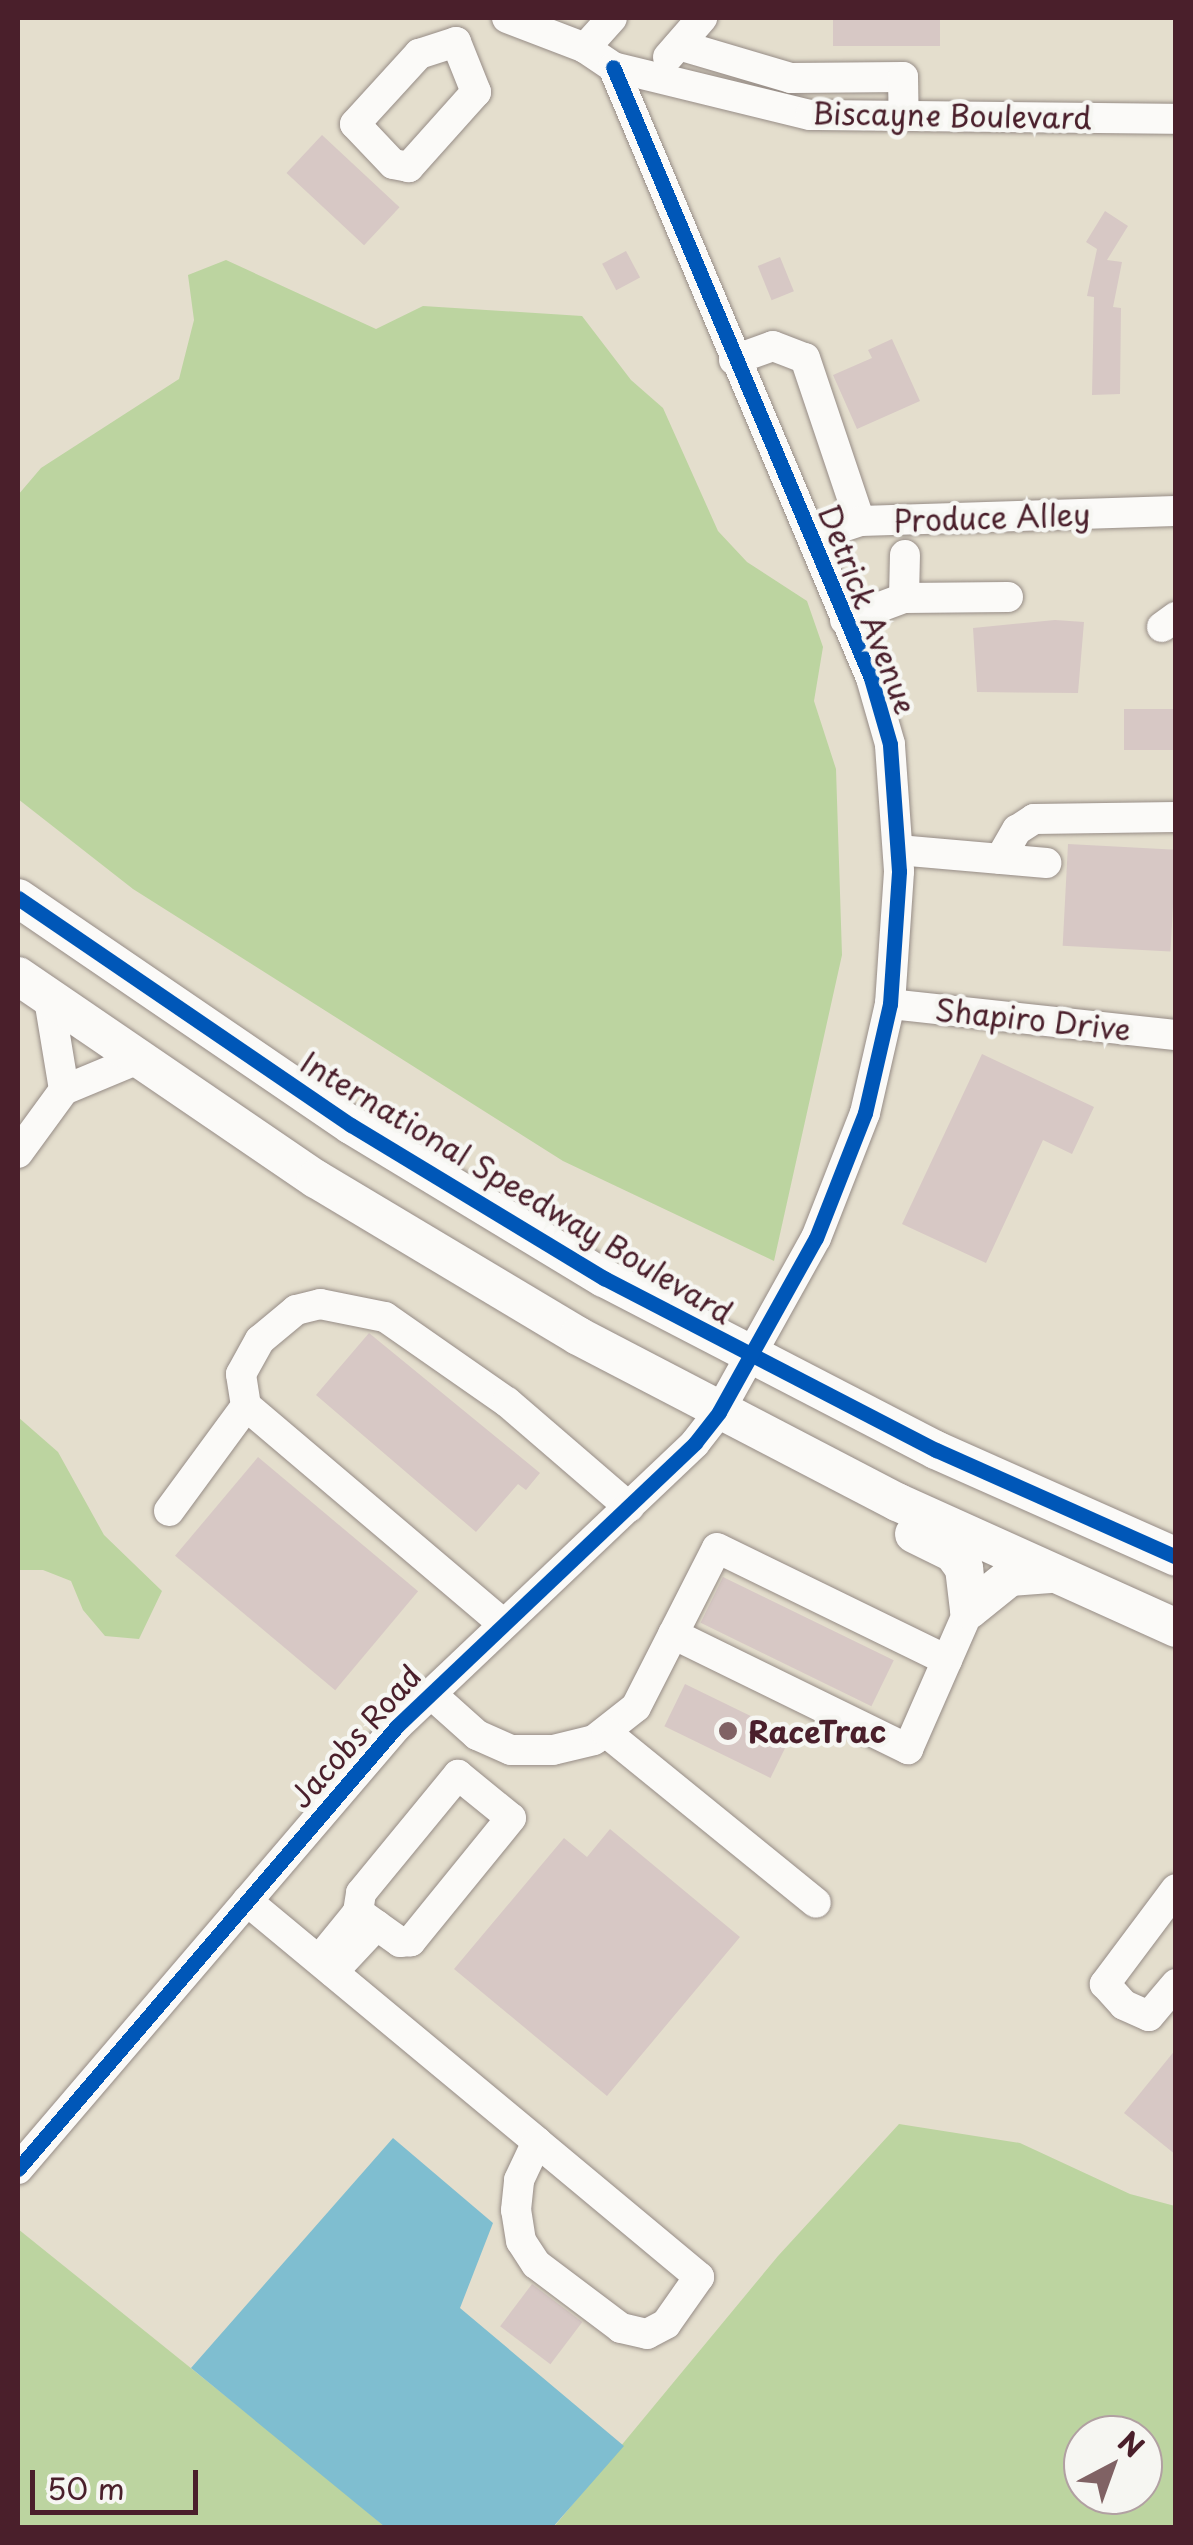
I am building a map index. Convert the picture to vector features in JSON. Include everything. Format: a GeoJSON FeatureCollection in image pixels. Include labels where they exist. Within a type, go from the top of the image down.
{"type":"FeatureCollection","features":[{"type":"Feature","properties":{"kind":"main road","name":"International Speedway Boulevard"},"geometry":{"type":"LineString","coordinates":[[18,898],[351,1124],[750,1358],[1176,1556]]}},
{"type":"Feature","properties":{"kind":"main road"},"geometry":{"type":"LineString","coordinates":[[18,976],[136,1060],[427,1247],[720,1412],[1050,1574],[1176,1628]]}},
{"type":"Feature","properties":{"kind":"main road"},"geometry":{"type":"LineString","coordinates":[[786,1446],[832,1494],[953,1553],[964,1568],[969,1610]]}},
{"type":"Feature","properties":{"kind":"main road"},"geometry":{"type":"LineString","coordinates":[[969,1610],[1010,1578],[1050,1574]]}},
{"type":"Feature","properties":{"kind":"street"},"geometry":{"type":"LineString","coordinates":[[507,18],[585,48],[613,67]]}},
{"type":"Feature","properties":{"kind":"street"},"geometry":{"type":"LineString","coordinates":[[585,48],[612,18]]}},
{"type":"Feature","properties":{"kind":"street"},"geometry":{"type":"LineString","coordinates":[[653,76],[702,18]]}},
{"type":"Feature","properties":{"kind":"street"},"geometry":{"type":"LineString","coordinates":[[678,45],[791,78],[902,77],[904,116]]}},
{"type":"Feature","properties":{"kind":"street","name":"Biscayne Boulevard"},"geometry":{"type":"LineString","coordinates":[[613,67],[810,115],[1176,120]]}},
{"type":"Feature","properties":{"kind":"street","name":"Detrick Avenue"},"geometry":{"type":"LineString","coordinates":[[613,67],[846,620],[890,744],[898,850],[890,1004],[865,1113],[816,1238],[750,1358]]}},
{"type":"Feature","properties":{"kind":"street"},"geometry":{"type":"LineString","coordinates":[[734,360],[773,346],[805,358],[860,522]]}},
{"type":"Feature","properties":{"kind":"street","name":"Produce Alley"},"geometry":{"type":"LineString","coordinates":[[812,537],[860,522],[1176,511]]}},
{"type":"Feature","properties":{"kind":"street"},"geometry":{"type":"LineString","coordinates":[[904,598],[905,555]]}},
{"type":"Feature","properties":{"kind":"street"},"geometry":{"type":"LineString","coordinates":[[846,620],[904,598],[1008,597]]}},
{"type":"Feature","properties":{"kind":"street"},"geometry":{"type":"LineString","coordinates":[[1000,859],[1017,830],[1034,819],[1176,817]]}},
{"type":"Feature","properties":{"kind":"street"},"geometry":{"type":"LineString","coordinates":[[898,850],[1046,863]]}},
{"type":"Feature","properties":{"kind":"street"},"geometry":{"type":"LineString","coordinates":[[49,999],[64,1090]]}},
{"type":"Feature","properties":{"kind":"street","name":"Shapiro Drive"},"geometry":{"type":"LineString","coordinates":[[890,1004],[1176,1034]]}},
{"type":"Feature","properties":{"kind":"street"},"geometry":{"type":"LineString","coordinates":[[18,1153],[64,1090],[136,1060]]}},
{"type":"Feature","properties":{"kind":"street"},"geometry":{"type":"LineString","coordinates":[[501,1622],[246,1406],[242,1374],[260,1340],[296,1310],[352,1307],[385,1316],[507,1402],[628,1507]]}},
{"type":"Feature","properties":{"kind":"street","name":"Jacobs Road"},"geometry":{"type":"LineString","coordinates":[[18,2169],[30,2135],[248,1902],[430,1692],[628,1507],[720,1412],[750,1358]]}},
{"type":"Feature","properties":{"kind":"street"},"geometry":{"type":"LineString","coordinates":[[168,1511],[246,1406]]}},
{"type":"Feature","properties":{"kind":"street"},"geometry":{"type":"LineString","coordinates":[[430,1692],[478,1735],[511,1750],[553,1750],[607,1732],[636,1707],[717,1548],[947,1660]]}},
{"type":"Feature","properties":{"kind":"street"},"geometry":{"type":"LineString","coordinates":[[673,1634],[908,1749],[969,1610]]}},
{"type":"Feature","properties":{"kind":"street"},"geometry":{"type":"LineString","coordinates":[[607,1732],[816,1902]]}},
{"type":"Feature","properties":{"kind":"street"},"geometry":{"type":"LineString","coordinates":[[458,1775],[511,1818],[411,1941],[400,1942],[368,1919],[362,1894],[458,1775]]}},
{"type":"Feature","properties":{"kind":"street"},"geometry":{"type":"LineString","coordinates":[[1176,1889],[1105,1984],[1124,2006],[1149,2016],[1176,1984]]}},
{"type":"Feature","properties":{"kind":"street"},"geometry":{"type":"LineString","coordinates":[[248,1902],[700,2277],[666,2324],[647,2334],[621,2328],[536,2264],[521,2241],[516,2210],[518,2180],[537,2142]]}},
{"type":"Feature","properties":{"kind":"street"},"geometry":{"type":"LineString","coordinates":[[326,1966],[368,1919]]}},
{"type":"Feature","properties":{"kind":"green space"},"geometry":{"type":"Polygon","coordinates":[[[226,260],[376,329],[423,306],[582,316],[631,380],[663,408],[718,531],[747,562],[807,601],[823,647],[814,701],[836,769],[842,955],[774,1261],[563,1161],[133,889],[18,799],[18,495],[41,468],[179,379],[194,320],[188,275],[226,260]]]}},
{"type":"Feature","properties":{"kind":"green space"},"geometry":{"type":"Polygon","coordinates":[[[18,1417],[58,1452],[104,1535],[162,1591],[139,1639],[105,1636],[83,1610],[71,1581],[43,1570],[18,1570],[18,1417]]]}},
{"type":"Feature","properties":{"kind":"green space"},"geometry":{"type":"Polygon","coordinates":[[[899,2124],[1020,2143],[1130,2194],[1175,2206],[1175,2527],[553,2528],[778,2256],[899,2124]]]}},
{"type":"Feature","properties":{"kind":"green space"},"geometry":{"type":"Polygon","coordinates":[[[18,2229],[335,2484],[385,2527],[18,2527],[18,2229]]]}},
{"type":"Feature","properties":{"kind":"water"},"geometry":{"type":"Polygon","coordinates":[[[393,2138],[493,2223],[460,2308],[624,2446],[553,2527],[385,2527],[191,2368],[393,2138]]]}},
{"type":"Feature","properties":{"kind":"building"},"geometry":{"type":"Polygon","coordinates":[[[833,18],[940,18],[940,46],[833,46],[833,18]]]}},
{"type":"Feature","properties":{"kind":"building"},"geometry":{"type":"Polygon","coordinates":[[[322,135],[400,207],[364,245],[287,173],[322,135]]]}},
{"type":"Feature","properties":{"kind":"building"},"geometry":{"type":"Polygon","coordinates":[[[1105,211],[1128,226],[1107,260],[1122,262],[1113,307],[1121,308],[1120,394],[1092,395],[1094,297],[1087,296],[1097,249],[1086,242],[1105,211]]]}},
{"type":"Feature","properties":{"kind":"building"},"geometry":{"type":"Polygon","coordinates":[[[626,251],[640,277],[616,290],[602,264],[626,251]]]}},
{"type":"Feature","properties":{"kind":"building"},"geometry":{"type":"Polygon","coordinates":[[[780,257],[794,291],[772,300],[758,266],[780,257]]]}},
{"type":"Feature","properties":{"kind":"building"},"geometry":{"type":"Polygon","coordinates":[[[892,339],[920,401],[857,429],[833,375],[872,358],[868,350],[892,339]]]}},
{"type":"Feature","properties":{"kind":"building"},"geometry":{"type":"Polygon","coordinates":[[[1055,620],[1084,622],[1078,693],[977,692],[973,628],[1055,620]]]}},
{"type":"Feature","properties":{"kind":"building"},"geometry":{"type":"Polygon","coordinates":[[[1124,709],[1176,709],[1176,750],[1124,750],[1124,709]]]}},
{"type":"Feature","properties":{"kind":"building"},"geometry":{"type":"Polygon","coordinates":[[[1068,844],[1176,850],[1171,952],[1063,946],[1068,844]]]}},
{"type":"Feature","properties":{"kind":"building"},"geometry":{"type":"Polygon","coordinates":[[[982,1054],[1094,1107],[1072,1154],[1043,1140],[986,1263],[902,1224],[982,1054]]]}},
{"type":"Feature","properties":{"kind":"building"},"geometry":{"type":"Polygon","coordinates":[[[369,1333],[540,1473],[526,1490],[518,1484],[476,1532],[316,1395],[369,1333]]]}},
{"type":"Feature","properties":{"kind":"building"},"geometry":{"type":"Polygon","coordinates":[[[258,1457],[418,1591],[335,1690],[175,1556],[258,1457]]]}},
{"type":"Feature","properties":{"kind":"building"},"geometry":{"type":"Polygon","coordinates":[[[723,1577],[894,1660],[871,1706],[701,1623],[723,1577]]]}},
{"type":"Feature","properties":{"kind":"building","name":"RaceTrac"},"geometry":{"type":"Polygon","coordinates":[[[685,1684],[791,1736],[770,1778],[664,1726],[685,1684]]]}},
{"type":"Feature","properties":{"kind":"building"},"geometry":{"type":"Polygon","coordinates":[[[610,1829],[740,1937],[607,2096],[454,1969],[564,1838],[587,1857],[610,1829]]]}},
{"type":"Feature","properties":{"kind":"building"},"geometry":{"type":"Polygon","coordinates":[[[1176,2049],[1176,2155],[1124,2113],[1176,2049]]]}},
{"type":"Feature","properties":{"kind":"building"},"geometry":{"type":"Polygon","coordinates":[[[532,2284],[582,2322],[550,2364],[500,2326],[532,2284]]]}},
{"type":"Feature","properties":{"kind":"cycle path"},"geometry":{"type":"LineString","coordinates":[[18,2169],[397,1726],[695,1443],[719,1412],[816,1238],[865,1113],[890,1004],[899,871],[890,744],[871,678],[613,67]]}},
{"type":"Feature","properties":{"kind":"cycle path"},"geometry":{"type":"LineString","coordinates":[[18,898],[351,1125],[604,1278],[936,1450],[1176,1557]]}},
{"type":"Feature","properties":{"kind":"place","name":"RaceTrac"},"geometry":{"type":"Point","coordinates":[728,1731]}}]}
